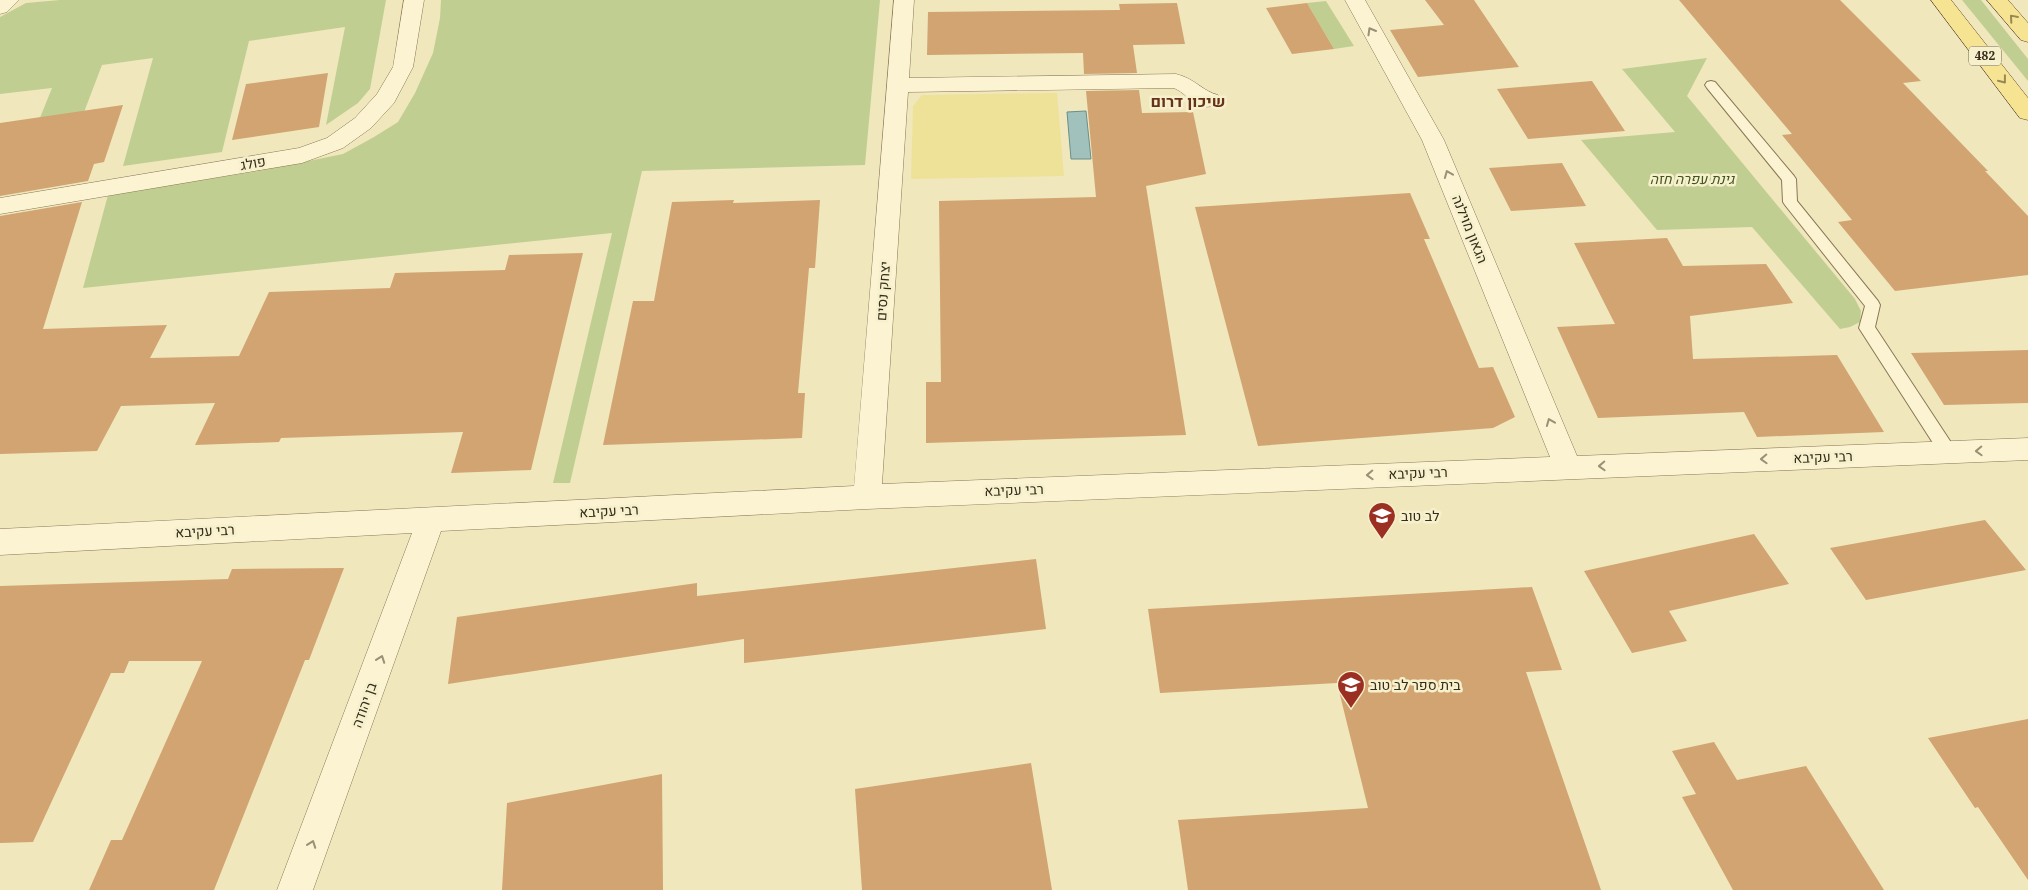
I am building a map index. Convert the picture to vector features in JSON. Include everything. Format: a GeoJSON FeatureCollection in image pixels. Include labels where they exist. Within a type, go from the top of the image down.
{"type":"FeatureCollection","features":[{"type":"Feature","properties":{"kind":"main road","name":"482"},"geometry":{"type":"LineString","coordinates":[[1941,0],[2028,113]]}},
{"type":"Feature","properties":{"kind":"main road"},"geometry":{"type":"LineString","coordinates":[[1997,0],[2028,36]]}},
{"type":"Feature","properties":{"kind":"street"},"geometry":{"type":"LineString","coordinates":[[0,8],[9,0]]}},
{"type":"Feature","properties":{"kind":"street","name":"פולג"},"geometry":{"type":"LineString","coordinates":[[0,206],[302,155],[335,143],[362,123],[386,98],[403,67],[414,0]]}},
{"type":"Feature","properties":{"kind":"street","name":"יצחק נסים"},"geometry":{"type":"LineString","coordinates":[[867,497],[904,0]]}},
{"type":"Feature","properties":{"kind":"street","name":"הגאון מוילנה"},"geometry":{"type":"LineString","coordinates":[[1355,0],[1434,140],[1568,467]]}},
{"type":"Feature","properties":{"kind":"street"},"geometry":{"type":"LineString","coordinates":[[899,85],[1176,81],[1187,84],[1201,100],[1210,100]]}},
{"type":"Feature","properties":{"kind":"street","name":"רבי עקיבא"},"geometry":{"type":"LineString","coordinates":[[0,542],[867,497],[2028,449]]}},
{"type":"Feature","properties":{"kind":"street","name":"בן יהודה"},"geometry":{"type":"LineString","coordinates":[[296,890],[431,520]]}},
{"type":"Feature","properties":{"kind":"lane"},"geometry":{"type":"LineString","coordinates":[[1711,85],[1789,179],[1790,202],[1873,305],[1868,328],[1948,452]]}},
{"type":"Feature","properties":{"kind":"green space"},"geometry":{"type":"Polygon","coordinates":[[[60,0],[386,0],[370,89],[358,103],[326,125],[345,27],[249,41],[222,152],[123,166],[153,58],[102,65],[60,175],[14,182],[52,88],[0,94],[0,17],[26,3],[60,0]]]}},
{"type":"Feature","properties":{"kind":"green space"},"geometry":{"type":"Polygon","coordinates":[[[441,0],[880,0],[865,165],[642,171],[570,483],[553,483],[612,233],[83,288],[108,195],[259,171],[343,154],[398,122],[415,93],[433,53],[440,18],[441,0]]]}},
{"type":"Feature","properties":{"kind":"green space"},"geometry":{"type":"Polygon","coordinates":[[[1962,0],[1981,0],[2028,59],[2028,81],[1962,0]]]}},
{"type":"Feature","properties":{"kind":"green space"},"geometry":{"type":"Polygon","coordinates":[[[1326,1],[1354,46],[1334,49],[1307,3],[1326,1]]]}},
{"type":"Feature","properties":{"kind":"green space","name":"גינת עפרה חזה"},"geometry":{"type":"Polygon","coordinates":[[[1707,58],[1687,96],[1855,299],[1861,311],[1860,322],[1840,329],[1752,227],[1657,230],[1581,140],[1675,132],[1622,69],[1707,58]]]}},
{"type":"Feature","properties":{"kind":"sand"},"geometry":{"type":"Polygon","coordinates":[[[1057,93],[1064,176],[911,179],[913,106],[922,95],[1057,93]]]}},
{"type":"Feature","properties":{"kind":"water"},"geometry":{"type":"Polygon","coordinates":[[[1086,111],[1091,159],[1071,159],[1067,112],[1086,111]]]}},
{"type":"Feature","properties":{"kind":"building"},"geometry":{"type":"Polygon","coordinates":[[[1425,0],[1474,0],[1519,67],[1418,77],[1390,30],[1444,25],[1425,0]]]}},
{"type":"Feature","properties":{"kind":"building"},"geometry":{"type":"Polygon","coordinates":[[[1679,0],[1840,0],[1921,81],[1903,83],[1988,171],[1985,171],[2028,216],[2028,275],[1895,291],[1838,222],[1852,220],[1782,135],[1792,134],[1679,0]]]}},
{"type":"Feature","properties":{"kind":"building"},"geometry":{"type":"Polygon","coordinates":[[[1177,3],[1185,44],[1133,45],[1137,73],[1084,74],[1083,53],[927,55],[928,12],[1120,10],[1119,4],[1177,3]]]}},
{"type":"Feature","properties":{"kind":"building"},"geometry":{"type":"Polygon","coordinates":[[[1307,3],[1334,49],[1292,54],[1266,8],[1307,3]]]}},
{"type":"Feature","properties":{"kind":"building"},"geometry":{"type":"Polygon","coordinates":[[[328,73],[319,127],[232,140],[246,84],[328,73]]]}},
{"type":"Feature","properties":{"kind":"building"},"geometry":{"type":"Polygon","coordinates":[[[1592,81],[1625,131],[1528,139],[1497,89],[1592,81]]]}},
{"type":"Feature","properties":{"kind":"building"},"geometry":{"type":"Polygon","coordinates":[[[1139,90],[1142,113],[1193,112],[1206,174],[1146,186],[1186,435],[926,443],[926,382],[941,382],[939,201],[1096,197],[1086,91],[1139,90]]]}},
{"type":"Feature","properties":{"kind":"building"},"geometry":{"type":"Polygon","coordinates":[[[123,105],[104,162],[94,164],[88,181],[0,196],[0,123],[123,105]]]}},
{"type":"Feature","properties":{"kind":"building"},"geometry":{"type":"Polygon","coordinates":[[[1562,163],[1586,206],[1511,211],[1489,168],[1562,163]]]}},
{"type":"Feature","properties":{"kind":"building"},"geometry":{"type":"Polygon","coordinates":[[[1410,193],[1430,239],[1424,239],[1479,368],[1493,367],[1515,417],[1493,428],[1258,446],[1195,207],[1410,193]]]}},
{"type":"Feature","properties":{"kind":"building"},"geometry":{"type":"Polygon","coordinates":[[[734,200],[733,203],[820,200],[815,268],[809,268],[798,393],[805,393],[802,438],[603,445],[633,301],[654,301],[672,202],[734,200]]]}},
{"type":"Feature","properties":{"kind":"building"},"geometry":{"type":"Polygon","coordinates":[[[82,202],[43,329],[167,325],[150,358],[239,356],[269,292],[390,288],[395,273],[505,270],[509,255],[583,253],[531,470],[451,473],[463,432],[281,438],[279,442],[195,445],[215,403],[121,406],[97,451],[0,454],[0,216],[82,202]]]}},
{"type":"Feature","properties":{"kind":"building"},"geometry":{"type":"Polygon","coordinates":[[[1667,238],[1683,266],[1766,264],[1793,303],[1690,316],[1693,359],[1837,355],[1884,432],[1757,437],[1744,412],[1598,418],[1557,327],[1615,324],[1574,243],[1667,238]]]}},
{"type":"Feature","properties":{"kind":"building"},"geometry":{"type":"Polygon","coordinates":[[[2028,350],[2028,403],[1944,405],[1911,353],[2028,350]]]}},
{"type":"Feature","properties":{"kind":"building"},"geometry":{"type":"Polygon","coordinates":[[[1985,520],[2026,570],[1866,600],[1830,548],[1985,520]]]}},
{"type":"Feature","properties":{"kind":"building"},"geometry":{"type":"Polygon","coordinates":[[[1754,534],[1789,584],[1669,611],[1687,641],[1632,653],[1584,571],[1754,534]]]}},
{"type":"Feature","properties":{"kind":"building"},"geometry":{"type":"Polygon","coordinates":[[[1036,559],[1046,629],[744,663],[744,639],[448,684],[457,617],[697,583],[697,596],[1036,559]]]}},
{"type":"Feature","properties":{"kind":"building"},"geometry":{"type":"Polygon","coordinates":[[[344,568],[309,660],[305,660],[214,890],[89,890],[111,840],[122,840],[202,661],[129,661],[124,673],[111,673],[33,842],[0,843],[0,586],[228,579],[232,569],[344,568]]]}},
{"type":"Feature","properties":{"kind":"building"},"geometry":{"type":"Polygon","coordinates":[[[1532,587],[1562,670],[1526,672],[1601,890],[1188,890],[1178,820],[1368,808],[1337,683],[1160,693],[1148,609],[1532,587]]]}},
{"type":"Feature","properties":{"kind":"building"},"geometry":{"type":"Polygon","coordinates":[[[2028,719],[2028,880],[1978,807],[1975,808],[1928,738],[2028,719]]]}},
{"type":"Feature","properties":{"kind":"building"},"geometry":{"type":"Polygon","coordinates":[[[1714,742],[1737,780],[1806,766],[1884,890],[1733,890],[1682,797],[1696,794],[1672,751],[1714,742]]]}},
{"type":"Feature","properties":{"kind":"building"},"geometry":{"type":"Polygon","coordinates":[[[1031,763],[1052,890],[862,890],[855,789],[1031,763]]]}},
{"type":"Feature","properties":{"kind":"building"},"geometry":{"type":"Polygon","coordinates":[[[662,774],[663,890],[502,890],[507,803],[662,774]]]}},
{"type":"Feature","properties":{"kind":"place","name":"לב טוב"},"geometry":{"type":"Point","coordinates":[1382,540]}},
{"type":"Feature","properties":{"kind":"place","name":"בית ספר לב טוב"},"geometry":{"type":"Point","coordinates":[1351,709]}},
{"type":"Feature","properties":{"kind":"district","name":"שיכון דרום"},"geometry":{"type":"Point","coordinates":[1188,101]}}]}
